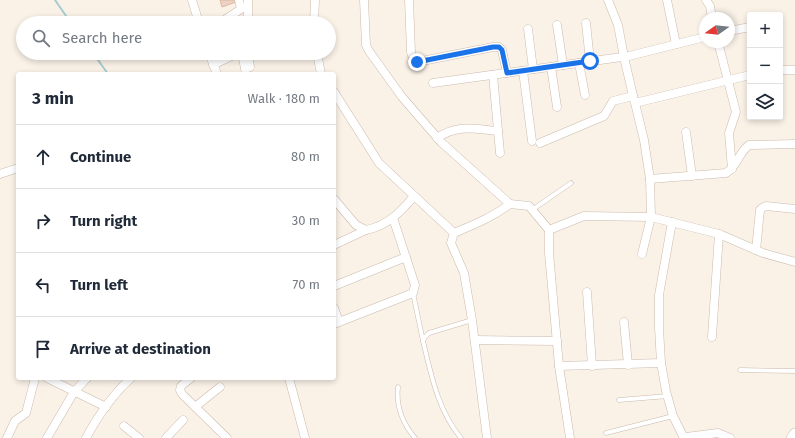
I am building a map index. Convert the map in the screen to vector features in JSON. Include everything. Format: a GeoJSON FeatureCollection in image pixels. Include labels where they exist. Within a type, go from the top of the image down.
{"type":"FeatureCollection","features":[{"type":"Feature","properties":{"kind":"street"},"geometry":{"type":"LineString","coordinates":[[192,0],[197,16]]}},
{"type":"Feature","properties":{"kind":"street"},"geometry":{"type":"LineString","coordinates":[[230,16],[241,9],[239,0]]}},
{"type":"Feature","properties":{"kind":"street"},"geometry":{"type":"LineString","coordinates":[[248,0],[248,16]]}},
{"type":"Feature","properties":{"kind":"street"},"geometry":{"type":"LineString","coordinates":[[314,16],[315,0]]}},
{"type":"Feature","properties":{"kind":"street"},"geometry":{"type":"LineString","coordinates":[[364,0],[366,41],[369,51],[402,97],[437,138],[510,204],[529,206],[549,230],[549,253],[559,366],[570,438]]}},
{"type":"Feature","properties":{"kind":"street"},"geometry":{"type":"LineString","coordinates":[[409,0],[411,52],[412,58],[415,61],[417,62],[499,47],[502,50],[507,73]]}},
{"type":"Feature","properties":{"kind":"street"},"geometry":{"type":"LineString","coordinates":[[608,0],[618,25],[624,57],[644,140],[650,179],[651,217],[642,254]]}},
{"type":"Feature","properties":{"kind":"street"},"geometry":{"type":"LineString","coordinates":[[667,0],[676,44]]}},
{"type":"Feature","properties":{"kind":"street"},"geometry":{"type":"LineString","coordinates":[[706,0],[710,6],[711,12]]}},
{"type":"Feature","properties":{"kind":"street"},"geometry":{"type":"LineString","coordinates":[[586,23],[590,61]]}},
{"type":"Feature","properties":{"kind":"street"},"geometry":{"type":"LineString","coordinates":[[557,25],[563,65]]}},
{"type":"Feature","properties":{"kind":"street"},"geometry":{"type":"LineString","coordinates":[[735,30],[747,27]]}},
{"type":"Feature","properties":{"kind":"street"},"geometry":{"type":"LineString","coordinates":[[528,29],[533,69]]}},
{"type":"Feature","properties":{"kind":"street"},"geometry":{"type":"LineString","coordinates":[[433,83],[624,57],[699,38]]}},
{"type":"Feature","properties":{"kind":"street"},"geometry":{"type":"LineString","coordinates":[[720,48],[736,112],[736,116],[729,133],[732,170]]}},
{"type":"Feature","properties":{"kind":"street"},"geometry":{"type":"LineString","coordinates":[[211,60],[216,72]]}},
{"type":"Feature","properties":{"kind":"street"},"geometry":{"type":"LineString","coordinates":[[213,65],[223,60]]}},
{"type":"Feature","properties":{"kind":"street"},"geometry":{"type":"LineString","coordinates":[[240,60],[245,72]]}},
{"type":"Feature","properties":{"kind":"street"},"geometry":{"type":"LineString","coordinates":[[249,60],[251,72]]}},
{"type":"Feature","properties":{"kind":"street"},"geometry":{"type":"LineString","coordinates":[[318,60],[321,72]]}},
{"type":"Feature","properties":{"kind":"street"},"geometry":{"type":"LineString","coordinates":[[579,63],[585,95]]}},
{"type":"Feature","properties":{"kind":"street"},"geometry":{"type":"LineString","coordinates":[[550,67],[557,107]]}},
{"type":"Feature","properties":{"kind":"street"},"geometry":{"type":"LineString","coordinates":[[783,70],[795,70]]}},
{"type":"Feature","properties":{"kind":"street"},"geometry":{"type":"LineString","coordinates":[[523,71],[532,141]]}},
{"type":"Feature","properties":{"kind":"street"},"geometry":{"type":"LineString","coordinates":[[493,75],[500,154]]}},
{"type":"Feature","properties":{"kind":"street"},"geometry":{"type":"LineString","coordinates":[[540,143],[604,116],[613,101],[634,99],[747,76]]}},
{"type":"Feature","properties":{"kind":"street"},"geometry":{"type":"LineString","coordinates":[[336,95],[379,163],[454,233]]}},
{"type":"Feature","properties":{"kind":"street"},"geometry":{"type":"LineString","coordinates":[[437,138],[453,130],[464,128],[498,131]]}},
{"type":"Feature","properties":{"kind":"street"},"geometry":{"type":"LineString","coordinates":[[686,132],[692,176]]}},
{"type":"Feature","properties":{"kind":"street"},"geometry":{"type":"LineString","coordinates":[[650,179],[726,173],[732,170],[744,148],[749,145],[795,144]]}},
{"type":"Feature","properties":{"kind":"street"},"geometry":{"type":"LineString","coordinates":[[0,174],[16,169]]}},
{"type":"Feature","properties":{"kind":"street"},"geometry":{"type":"LineString","coordinates":[[336,245],[393,218],[403,210],[414,196]]}},
{"type":"Feature","properties":{"kind":"street"},"geometry":{"type":"LineString","coordinates":[[336,201],[356,225],[366,230]]}},
{"type":"Feature","properties":{"kind":"street"},"geometry":{"type":"LineString","coordinates":[[454,233],[500,212],[510,204]]}},
{"type":"Feature","properties":{"kind":"street"},"geometry":{"type":"LineString","coordinates":[[756,250],[760,210],[766,206],[795,209]]}},
{"type":"Feature","properties":{"kind":"street"},"geometry":{"type":"LineString","coordinates":[[549,230],[584,216],[651,217],[719,234],[756,250],[795,262]]}},
{"type":"Feature","properties":{"kind":"street"},"geometry":{"type":"LineString","coordinates":[[336,323],[413,293],[415,285],[393,218]]}},
{"type":"Feature","properties":{"kind":"street"},"geometry":{"type":"LineString","coordinates":[[672,222],[659,295],[661,363],[673,416],[683,436],[686,437],[718,433],[730,438]]}},
{"type":"Feature","properties":{"kind":"street"},"geometry":{"type":"LineString","coordinates":[[454,233],[451,243],[464,273],[475,340],[487,438]]}},
{"type":"Feature","properties":{"kind":"street"},"geometry":{"type":"LineString","coordinates":[[712,337],[719,234]]}},
{"type":"Feature","properties":{"kind":"street"},"geometry":{"type":"LineString","coordinates":[[336,285],[406,257]]}},
{"type":"Feature","properties":{"kind":"street"},"geometry":{"type":"LineString","coordinates":[[588,292],[592,366]]}},
{"type":"Feature","properties":{"kind":"street"},"geometry":{"type":"LineString","coordinates":[[624,322],[628,365]]}},
{"type":"Feature","properties":{"kind":"street"},"geometry":{"type":"LineString","coordinates":[[475,340],[557,341]]}},
{"type":"Feature","properties":{"kind":"street"},"geometry":{"type":"LineString","coordinates":[[559,366],[661,363]]}},
{"type":"Feature","properties":{"kind":"street"},"geometry":{"type":"LineString","coordinates":[[7,438],[15,421],[26,413],[34,380]]}},
{"type":"Feature","properties":{"kind":"street"},"geometry":{"type":"LineString","coordinates":[[51,380],[106,407]]}},
{"type":"Feature","properties":{"kind":"street"},"geometry":{"type":"LineString","coordinates":[[47,438],[74,392],[85,380]]}},
{"type":"Feature","properties":{"kind":"street"},"geometry":{"type":"LineString","coordinates":[[86,438],[119,389],[129,380]]}},
{"type":"Feature","properties":{"kind":"street"},"geometry":{"type":"LineString","coordinates":[[188,380],[181,386],[180,390],[227,438]]}},
{"type":"Feature","properties":{"kind":"street"},"geometry":{"type":"LineString","coordinates":[[290,380],[305,438]]}},
{"type":"Feature","properties":{"kind":"street"},"geometry":{"type":"LineString","coordinates":[[195,407],[220,387]]}},
{"type":"Feature","properties":{"kind":"street"},"geometry":{"type":"LineString","coordinates":[[166,438],[183,420]]}},
{"type":"Feature","properties":{"kind":"street"},"geometry":{"type":"LineString","coordinates":[[124,426],[139,438]]}},
{"type":"Feature","properties":{"kind":"street"},"geometry":{"type":"LineString","coordinates":[[792,438],[795,434]]}},
{"type":"Feature","properties":{"kind":"lane"},"geometry":{"type":"LineString","coordinates":[[532,210],[571,183]]}},
{"type":"Feature","properties":{"kind":"lane"},"geometry":{"type":"LineString","coordinates":[[413,293],[435,389],[461,438]]}},
{"type":"Feature","properties":{"kind":"lane"},"geometry":{"type":"LineString","coordinates":[[423,341],[429,333],[472,320]]}},
{"type":"Feature","properties":{"kind":"lane"},"geometry":{"type":"LineString","coordinates":[[740,370],[795,371]]}},
{"type":"Feature","properties":{"kind":"lane"},"geometry":{"type":"LineString","coordinates":[[398,387],[398,400],[402,418],[405,426],[414,438]]}},
{"type":"Feature","properties":{"kind":"lane"},"geometry":{"type":"LineString","coordinates":[[619,400],[668,396]]}},
{"type":"Feature","properties":{"kind":"lane"},"geometry":{"type":"LineString","coordinates":[[606,433],[673,416]]}},
{"type":"Feature","properties":{"kind":"building"},"geometry":{"type":"Polygon","coordinates":[[[220,0],[235,0],[236,2],[222,7],[220,0]]]}},
{"type":"Feature","properties":{"kind":"waterway"},"geometry":{"type":"LineString","coordinates":[[55,0],[66,16]]}},
{"type":"Feature","properties":{"kind":"waterway"},"geometry":{"type":"LineString","coordinates":[[98,60],[107,72]]}},
{"type":"Feature","properties":{"kind":"route"},"geometry":{"type":"LineString","coordinates":[[417,62],[493,47],[499,47],[502,50],[507,73],[590,61]]}}]}
